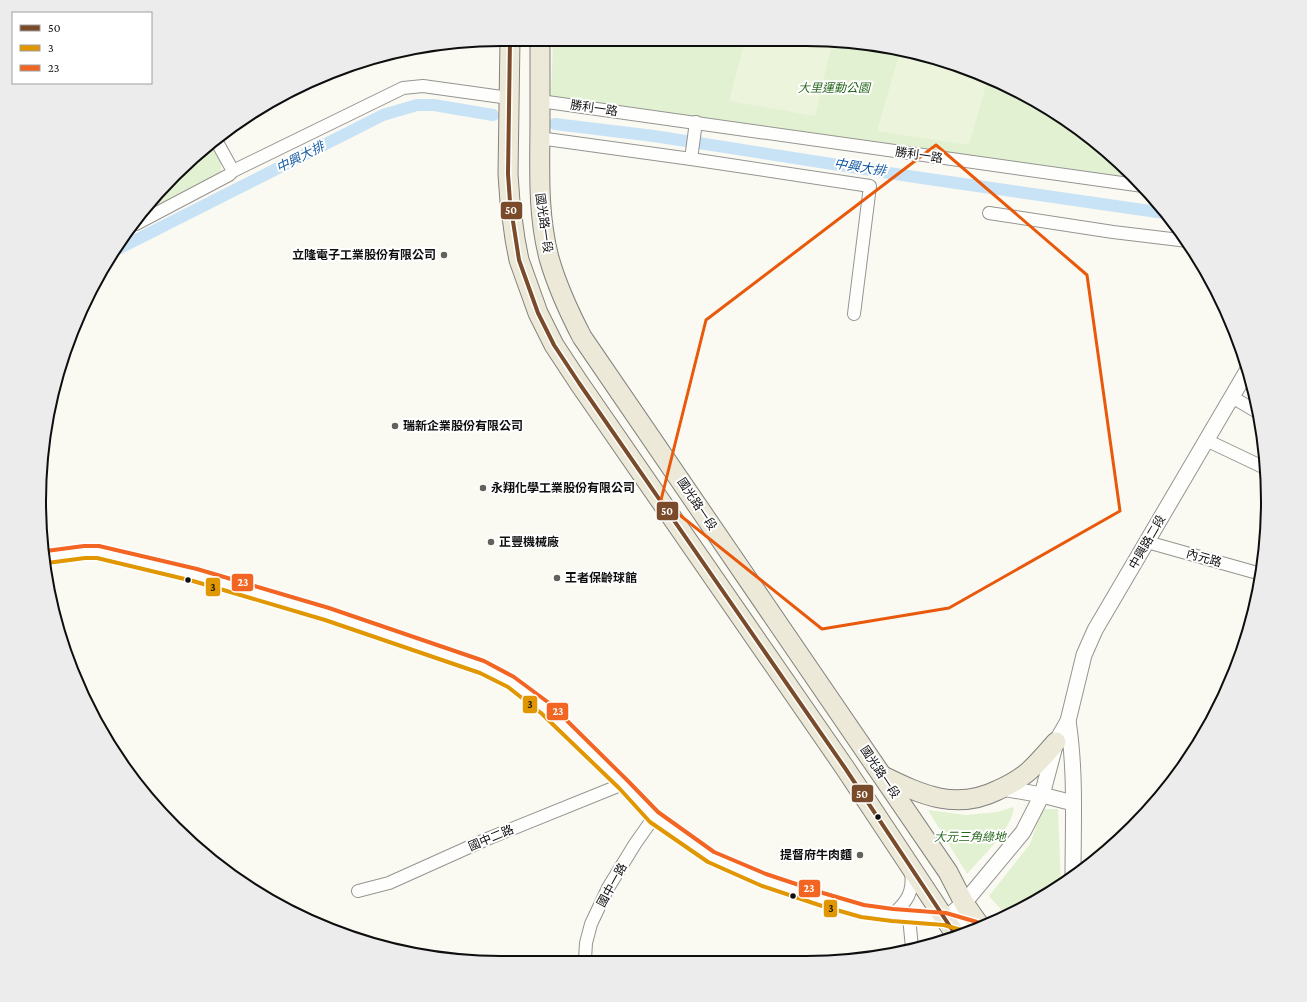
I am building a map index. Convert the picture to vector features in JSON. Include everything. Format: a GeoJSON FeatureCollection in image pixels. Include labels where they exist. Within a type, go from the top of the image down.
{"type":"FeatureCollection","features":[{"type":"Feature","properties":{"kind":"main road"},"geometry":{"type":"LineString","coordinates":[[510,46],[508,174],[515,239],[519,260],[528,287],[538,313],[554,345],[844,768],[953,931]]}},
{"type":"Feature","properties":{"kind":"main road","name":"國光路一段"},"geometry":{"type":"LineString","coordinates":[[540,46],[540,200],[549,258],[566,306],[582,337],[948,872],[964,904],[977,922]]}},
{"type":"Feature","properties":{"kind":"main road"},"geometry":{"type":"LineString","coordinates":[[882,776],[935,798],[967,800],[987,795],[1009,785],[1029,771],[1056,742]]}},
{"type":"Feature","properties":{"kind":"street"},"geometry":{"type":"LineString","coordinates":[[143,220],[229,175],[232,171],[403,88],[423,86],[510,98]]}},
{"type":"Feature","properties":{"kind":"street","name":"勝利一路"},"geometry":{"type":"LineString","coordinates":[[540,101],[1133,185]]}},
{"type":"Feature","properties":{"kind":"street"},"geometry":{"type":"LineString","coordinates":[[691,159],[696,122]]}},
{"type":"Feature","properties":{"kind":"street"},"geometry":{"type":"LineString","coordinates":[[539,138],[870,186],[854,314]]}},
{"type":"Feature","properties":{"kind":"street"},"geometry":{"type":"LineString","coordinates":[[218,145],[232,171]]}},
{"type":"Feature","properties":{"kind":"street"},"geometry":{"type":"LineString","coordinates":[[989,213],[1113,232],[1178,240]]}},
{"type":"Feature","properties":{"kind":"street","name":"中興路二段"},"geometry":{"type":"LineString","coordinates":[[945,919],[964,904],[1023,832],[1042,795],[1056,742],[1068,721],[1084,655],[1095,630],[1244,378]]}},
{"type":"Feature","properties":{"kind":"street"},"geometry":{"type":"LineString","coordinates":[[1232,397],[1251,408]]}},
{"type":"Feature","properties":{"kind":"street"},"geometry":{"type":"LineString","coordinates":[[1206,440],[1259,465]]}},
{"type":"Feature","properties":{"kind":"street","name":"內元路"},"geometry":{"type":"LineString","coordinates":[[1147,542],[1255,572]]}},
{"type":"Feature","properties":{"kind":"street"},"geometry":{"type":"LineString","coordinates":[[50,557],[85,552],[98,552],[195,575],[327,614],[482,667],[511,682],[545,708],[623,784],[654,817],[711,857],[740,870],[821,899],[863,911],[909,917],[945,919],[968,926]]}},
{"type":"Feature","properties":{"kind":"street","name":"中興路二段"},"geometry":{"type":"LineString","coordinates":[[1068,721],[1073,803],[1073,869]]}},
{"type":"Feature","properties":{"kind":"street","name":"國中二路"},"geometry":{"type":"LineString","coordinates":[[358,891],[389,883],[487,839],[623,784]]}},
{"type":"Feature","properties":{"kind":"street"},"geometry":{"type":"LineString","coordinates":[[1002,788],[1042,795],[1073,803]]}},
{"type":"Feature","properties":{"kind":"street","name":"國中一路"},"geometry":{"type":"LineString","coordinates":[[585,956],[586,943],[591,924],[608,888],[635,844],[654,817]]}},
{"type":"Feature","properties":{"kind":"street"},"geometry":{"type":"LineString","coordinates":[[892,915],[902,907],[910,894],[913,883],[911,868]]}},
{"type":"Feature","properties":{"kind":"street"},"geometry":{"type":"LineString","coordinates":[[909,917],[912,943]]}},
{"type":"Feature","properties":{"kind":"highlighted area"},"geometry":{"type":"Polygon","coordinates":[[[936,145],[1087,275],[1120,511],[949,608],[822,629],[661,500],[706,320],[936,145]]]}},
{"type":"Feature","properties":{"kind":"green space","name":"大里運動公園"},"geometry":{"type":"Polygon","coordinates":[[[553,46],[806,46],[865,50],[895,55],[952,70],[1007,93],[1034,107],[1059,123],[1083,140],[1126,177],[551,96],[553,46]]]}},
{"type":"Feature","properties":{"kind":"green space"},"geometry":{"type":"Polygon","coordinates":[[[743,46],[806,46],[831,48],[815,116],[729,101],[743,46]]]}},
{"type":"Feature","properties":{"kind":"green space"},"geometry":{"type":"Polygon","coordinates":[[[899,56],[952,70],[986,84],[969,145],[877,131],[899,56]]]}},
{"type":"Feature","properties":{"kind":"green space"},"geometry":{"type":"Polygon","coordinates":[[[214,148],[221,163],[221,175],[149,213],[179,179],[214,148]]]}},
{"type":"Feature","properties":{"kind":"green space","name":"大元三角綠地"},"geometry":{"type":"Polygon","coordinates":[[[1013,807],[1012,816],[1002,834],[967,874],[928,810],[966,815],[997,812],[1013,807]]]}},
{"type":"Feature","properties":{"kind":"green space","name":"大元三角綠地"},"geometry":{"type":"Polygon","coordinates":[[[1042,809],[1058,809],[1061,878],[1034,895],[1002,911],[989,896],[1030,844],[1042,809]]]}},
{"type":"Feature","properties":{"kind":"waterway","name":"中興大排"},"geometry":{"type":"LineString","coordinates":[[125,246],[383,115],[417,105],[434,105],[493,115]]}},
{"type":"Feature","properties":{"kind":"waterway","name":"中興大排"},"geometry":{"type":"LineString","coordinates":[[555,124],[654,136],[915,177],[1157,212]]}},
{"type":"Feature","properties":{"kind":"transit line","name":"50"},"geometry":{"type":"LineString","coordinates":[[510,46],[508,174],[510,202],[519,260],[538,313],[554,345],[845,768],[953,931]]}},
{"type":"Feature","properties":{"kind":"transit line","name":"23"},"geometry":{"type":"LineString","coordinates":[[49,551],[84,546],[99,546],[197,569],[329,608],[484,661],[514,677],[549,703],[658,812],[714,852],[766,874],[864,905],[946,913],[977,922]]}},
{"type":"Feature","properties":{"kind":"transit line","name":"3"},"geometry":{"type":"LineString","coordinates":[[50,563],[97,558],[193,581],[325,620],[480,673],[508,687],[541,713],[619,788],[650,822],[708,862],[762,886],[861,917],[944,925],[959,929]]}},
{"type":"Feature","properties":{"kind":"place","name":"立隆電子工業股份有限公司"},"geometry":{"type":"Point","coordinates":[444,255]}},
{"type":"Feature","properties":{"kind":"place","name":"瑞新企業股份有限公司"},"geometry":{"type":"Point","coordinates":[395,426]}},
{"type":"Feature","properties":{"kind":"place","name":"永翔化學工業股份有限公司"},"geometry":{"type":"Point","coordinates":[483,488]}},
{"type":"Feature","properties":{"kind":"place","name":"正豐機械廠"},"geometry":{"type":"Point","coordinates":[491,542]}},
{"type":"Feature","properties":{"kind":"place","name":"王者保齡球館"},"geometry":{"type":"Point","coordinates":[557,578]}},
{"type":"Feature","properties":{"kind":"place","name":"提督府牛肉麵"},"geometry":{"type":"Point","coordinates":[860,855]}}]}
